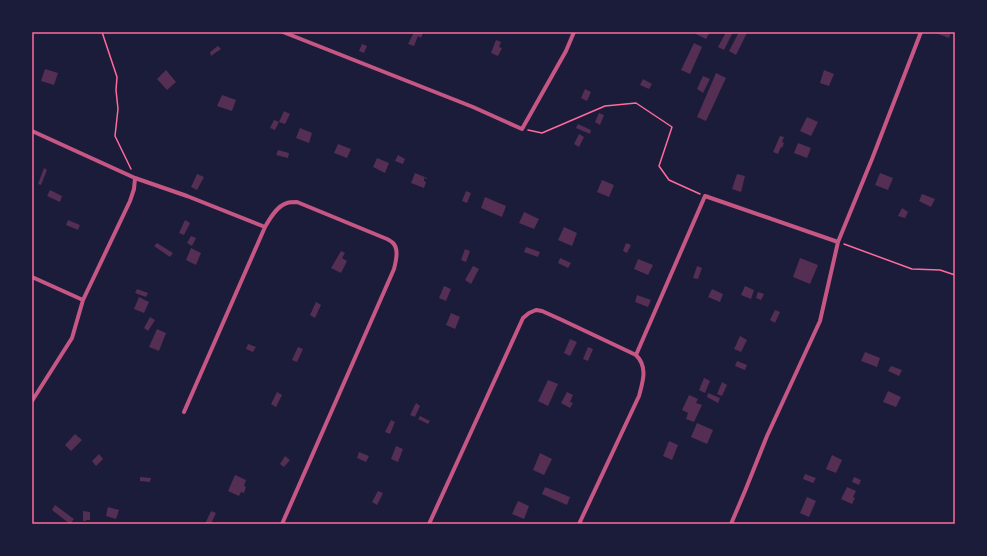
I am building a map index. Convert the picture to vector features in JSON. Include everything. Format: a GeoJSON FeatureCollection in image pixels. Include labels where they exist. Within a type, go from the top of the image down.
{"type":"FeatureCollection","features":[{"type":"Feature","properties":{"kind":"street"},"geometry":{"type":"LineString","coordinates":[[283,32],[473,107],[522,129],[566,51],[574,32]]}},
{"type":"Feature","properties":{"kind":"street"},"geometry":{"type":"LineString","coordinates":[[731,524],[767,436],[820,322],[838,242],[875,152],[921,32]]}},
{"type":"Feature","properties":{"kind":"street"},"geometry":{"type":"LineString","coordinates":[[32,132],[135,178],[187,196],[265,227]]}},
{"type":"Feature","properties":{"kind":"street"},"geometry":{"type":"LineString","coordinates":[[32,401],[72,338],[83,300],[130,201],[134,189],[135,178]]}},
{"type":"Feature","properties":{"kind":"street"},"geometry":{"type":"LineString","coordinates":[[636,355],[705,196],[838,242]]}},
{"type":"Feature","properties":{"kind":"street"},"geometry":{"type":"LineString","coordinates":[[184,412],[265,227],[275,212],[282,205],[288,202],[297,202],[387,239],[393,243],[396,248],[394,269],[282,524]]}},
{"type":"Feature","properties":{"kind":"street"},"geometry":{"type":"LineString","coordinates":[[32,277],[83,300]]}},
{"type":"Feature","properties":{"kind":"street"},"geometry":{"type":"LineString","coordinates":[[429,524],[523,318],[536,310],[549,314],[636,355],[644,367],[643,382],[639,396],[579,524]]}},
{"type":"Feature","properties":{"kind":"path"},"geometry":{"type":"LineString","coordinates":[[102,32],[117,77],[116,90],[118,109],[115,136],[135,178]]}},
{"type":"Feature","properties":{"kind":"path"},"geometry":{"type":"LineString","coordinates":[[522,129],[542,133],[605,106],[636,103],[672,127],[659,166],[669,180],[705,196]]}},
{"type":"Feature","properties":{"kind":"path"},"geometry":{"type":"LineString","coordinates":[[838,242],[912,269],[940,270],[955,275]]}},
{"type":"Feature","properties":{"kind":"building"},"geometry":{"type":"Polygon","coordinates":[[[414,32],[423,33],[421,38],[418,36],[414,46],[408,44],[414,32]]]}},
{"type":"Feature","properties":{"kind":"building"},"geometry":{"type":"Polygon","coordinates":[[[697,32],[706,32],[709,34],[706,39],[696,34],[697,32]]]}},
{"type":"Feature","properties":{"kind":"building"},"geometry":{"type":"Polygon","coordinates":[[[726,32],[733,32],[724,50],[718,47],[726,32]]]}},
{"type":"Feature","properties":{"kind":"building"},"geometry":{"type":"Polygon","coordinates":[[[739,32],[747,33],[736,55],[729,51],[739,32]]]}},
{"type":"Feature","properties":{"kind":"building"},"geometry":{"type":"Polygon","coordinates":[[[933,32],[951,32],[949,38],[933,32]]]}},
{"type":"Feature","properties":{"kind":"building"},"geometry":{"type":"Polygon","coordinates":[[[496,40],[501,42],[499,47],[502,48],[498,56],[491,53],[496,40]]]}},
{"type":"Feature","properties":{"kind":"building"},"geometry":{"type":"Polygon","coordinates":[[[694,43],[702,47],[690,74],[681,70],[694,43]]]}},
{"type":"Feature","properties":{"kind":"building"},"geometry":{"type":"Polygon","coordinates":[[[362,44],[367,46],[364,53],[359,51],[362,44]]]}},
{"type":"Feature","properties":{"kind":"building"},"geometry":{"type":"Polygon","coordinates":[[[218,46],[221,49],[211,56],[210,52],[218,46]]]}},
{"type":"Feature","properties":{"kind":"building"},"geometry":{"type":"Polygon","coordinates":[[[45,69],[58,73],[54,85],[41,81],[45,69]]]}},
{"type":"Feature","properties":{"kind":"building"},"geometry":{"type":"Polygon","coordinates":[[[166,70],[176,82],[167,90],[157,79],[166,70]]]}},
{"type":"Feature","properties":{"kind":"building"},"geometry":{"type":"Polygon","coordinates":[[[824,70],[834,74],[829,86],[820,83],[824,70]]]}},
{"type":"Feature","properties":{"kind":"building"},"geometry":{"type":"Polygon","coordinates":[[[716,73],[726,78],[706,121],[697,117],[716,73]]]}},
{"type":"Feature","properties":{"kind":"building"},"geometry":{"type":"Polygon","coordinates":[[[703,76],[710,79],[703,93],[697,89],[703,76]]]}},
{"type":"Feature","properties":{"kind":"building"},"geometry":{"type":"Polygon","coordinates":[[[643,79],[652,84],[649,89],[640,85],[643,79]]]}},
{"type":"Feature","properties":{"kind":"building"},"geometry":{"type":"Polygon","coordinates":[[[585,89],[591,92],[587,101],[581,98],[585,89]]]}},
{"type":"Feature","properties":{"kind":"building"},"geometry":{"type":"Polygon","coordinates":[[[222,95],[236,100],[232,111],[217,106],[222,95]]]}},
{"type":"Feature","properties":{"kind":"building"},"geometry":{"type":"Polygon","coordinates":[[[284,111],[290,114],[285,124],[279,122],[284,111]]]}},
{"type":"Feature","properties":{"kind":"building"},"geometry":{"type":"Polygon","coordinates":[[[599,113],[604,115],[600,125],[595,122],[599,113]]]}},
{"type":"Feature","properties":{"kind":"building"},"geometry":{"type":"Polygon","coordinates":[[[807,117],[818,122],[811,136],[800,131],[807,117]]]}},
{"type":"Feature","properties":{"kind":"building"},"geometry":{"type":"Polygon","coordinates":[[[274,120],[279,122],[275,130],[270,128],[274,120]]]}},
{"type":"Feature","properties":{"kind":"building"},"geometry":{"type":"Polygon","coordinates":[[[578,124],[591,130],[590,134],[576,128],[578,124]]]}},
{"type":"Feature","properties":{"kind":"building"},"geometry":{"type":"Polygon","coordinates":[[[300,128],[312,133],[309,143],[296,138],[300,128]]]}},
{"type":"Feature","properties":{"kind":"building"},"geometry":{"type":"Polygon","coordinates":[[[579,134],[584,137],[579,147],[574,144],[579,134]]]}},
{"type":"Feature","properties":{"kind":"building"},"geometry":{"type":"Polygon","coordinates":[[[780,136],[784,137],[782,142],[784,143],[778,154],[773,152],[780,136]]]}},
{"type":"Feature","properties":{"kind":"building"},"geometry":{"type":"Polygon","coordinates":[[[798,143],[811,148],[807,158],[794,153],[798,143]]]}},
{"type":"Feature","properties":{"kind":"building"},"geometry":{"type":"Polygon","coordinates":[[[338,144],[351,149],[347,158],[334,153],[338,144]]]}},
{"type":"Feature","properties":{"kind":"building"},"geometry":{"type":"Polygon","coordinates":[[[278,150],[289,153],[288,158],[276,155],[278,150]]]}},
{"type":"Feature","properties":{"kind":"building"},"geometry":{"type":"Polygon","coordinates":[[[398,155],[405,159],[403,164],[395,161],[398,155]]]}},
{"type":"Feature","properties":{"kind":"building"},"geometry":{"type":"Polygon","coordinates":[[[377,158],[389,163],[385,173],[373,167],[377,158]]]}},
{"type":"Feature","properties":{"kind":"building"},"geometry":{"type":"Polygon","coordinates":[[[44,168],[47,170],[41,185],[38,184],[44,168]]]}},
{"type":"Feature","properties":{"kind":"building"},"geometry":{"type":"Polygon","coordinates":[[[415,173],[427,178],[424,178],[424,181],[426,182],[424,188],[411,183],[415,173]]]}},
{"type":"Feature","properties":{"kind":"building"},"geometry":{"type":"Polygon","coordinates":[[[880,173],[893,178],[888,190],[875,185],[880,173]]]}},
{"type":"Feature","properties":{"kind":"building"},"geometry":{"type":"Polygon","coordinates":[[[197,174],[204,177],[197,190],[191,187],[197,174]]]}},
{"type":"Feature","properties":{"kind":"building"},"geometry":{"type":"Polygon","coordinates":[[[737,174],[745,176],[741,192],[732,189],[737,174]]]}},
{"type":"Feature","properties":{"kind":"building"},"geometry":{"type":"Polygon","coordinates":[[[602,180],[614,185],[609,197],[597,192],[602,180]]]}},
{"type":"Feature","properties":{"kind":"building"},"geometry":{"type":"Polygon","coordinates":[[[50,190],[62,196],[60,202],[47,196],[50,190]]]}},
{"type":"Feature","properties":{"kind":"building"},"geometry":{"type":"Polygon","coordinates":[[[466,191],[471,193],[467,203],[462,201],[466,191]]]}},
{"type":"Feature","properties":{"kind":"building"},"geometry":{"type":"Polygon","coordinates":[[[922,194],[935,199],[931,207],[919,201],[922,194]]]}},
{"type":"Feature","properties":{"kind":"building"},"geometry":{"type":"Polygon","coordinates":[[[485,197],[506,206],[502,217],[481,208],[485,197]]]}},
{"type":"Feature","properties":{"kind":"building"},"geometry":{"type":"Polygon","coordinates":[[[902,208],[908,212],[905,218],[898,216],[902,208]]]}},
{"type":"Feature","properties":{"kind":"building"},"geometry":{"type":"Polygon","coordinates":[[[524,212],[539,219],[534,229],[519,223],[524,212]]]}},
{"type":"Feature","properties":{"kind":"building"},"geometry":{"type":"Polygon","coordinates":[[[68,220],[80,225],[78,230],[66,225],[68,220]]]}},
{"type":"Feature","properties":{"kind":"building"},"geometry":{"type":"Polygon","coordinates":[[[185,220],[190,223],[184,235],[179,233],[185,220]]]}},
{"type":"Feature","properties":{"kind":"building"},"geometry":{"type":"Polygon","coordinates":[[[564,227],[577,233],[572,246],[558,240],[564,227]]]}},
{"type":"Feature","properties":{"kind":"building"},"geometry":{"type":"Polygon","coordinates":[[[191,236],[196,238],[192,246],[187,243],[191,236]]]}},
{"type":"Feature","properties":{"kind":"building"},"geometry":{"type":"Polygon","coordinates":[[[157,243],[173,253],[170,257],[154,246],[157,243]]]}},
{"type":"Feature","properties":{"kind":"building"},"geometry":{"type":"Polygon","coordinates":[[[626,243],[631,245],[627,253],[623,251],[626,243]]]}},
{"type":"Feature","properties":{"kind":"building"},"geometry":{"type":"Polygon","coordinates":[[[526,247],[540,252],[538,257],[524,252],[526,247]]]}},
{"type":"Feature","properties":{"kind":"building"},"geometry":{"type":"Polygon","coordinates":[[[191,248],[201,253],[196,265],[186,260],[191,248]]]}},
{"type":"Feature","properties":{"kind":"building"},"geometry":{"type":"Polygon","coordinates":[[[465,249],[470,251],[466,262],[461,260],[465,249]]]}},
{"type":"Feature","properties":{"kind":"building"},"geometry":{"type":"Polygon","coordinates":[[[341,251],[345,253],[342,258],[347,261],[341,273],[331,268],[341,251]]]}},
{"type":"Feature","properties":{"kind":"building"},"geometry":{"type":"Polygon","coordinates":[[[560,258],[571,263],[568,268],[558,263],[560,258]]]}},
{"type":"Feature","properties":{"kind":"building"},"geometry":{"type":"Polygon","coordinates":[[[800,258],[818,265],[810,284],[793,277],[800,258]]]}},
{"type":"Feature","properties":{"kind":"building"},"geometry":{"type":"Polygon","coordinates":[[[638,259],[653,265],[648,275],[634,269],[638,259]]]}},
{"type":"Feature","properties":{"kind":"building"},"geometry":{"type":"Polygon","coordinates":[[[473,266],[479,269],[471,284],[465,280],[473,266]]]}},
{"type":"Feature","properties":{"kind":"building"},"geometry":{"type":"Polygon","coordinates":[[[697,266],[702,268],[698,279],[693,278],[697,266]]]}},
{"type":"Feature","properties":{"kind":"building"},"geometry":{"type":"Polygon","coordinates":[[[444,286],[451,289],[446,301],[439,298],[444,286]]]}},
{"type":"Feature","properties":{"kind":"building"},"geometry":{"type":"Polygon","coordinates":[[[745,286],[754,290],[751,299],[741,295],[745,286]]]}},
{"type":"Feature","properties":{"kind":"building"},"geometry":{"type":"Polygon","coordinates":[[[137,289],[148,293],[146,297],[135,293],[137,289]]]}},
{"type":"Feature","properties":{"kind":"building"},"geometry":{"type":"Polygon","coordinates":[[[712,289],[723,294],[720,302],[708,297],[712,289]]]}},
{"type":"Feature","properties":{"kind":"building"},"geometry":{"type":"Polygon","coordinates":[[[758,292],[764,294],[761,300],[756,298],[758,292]]]}},
{"type":"Feature","properties":{"kind":"building"},"geometry":{"type":"Polygon","coordinates":[[[637,295],[651,300],[648,307],[635,302],[637,295]]]}},
{"type":"Feature","properties":{"kind":"building"},"geometry":{"type":"Polygon","coordinates":[[[139,297],[149,302],[144,313],[134,309],[139,297]]]}},
{"type":"Feature","properties":{"kind":"building"},"geometry":{"type":"Polygon","coordinates":[[[316,302],[321,305],[315,318],[310,315],[316,302]]]}},
{"type":"Feature","properties":{"kind":"building"},"geometry":{"type":"Polygon","coordinates":[[[775,310],[780,312],[775,323],[770,320],[775,310]]]}},
{"type":"Feature","properties":{"kind":"building"},"geometry":{"type":"Polygon","coordinates":[[[451,313],[460,317],[455,329],[446,325],[451,313]]]}},
{"type":"Feature","properties":{"kind":"building"},"geometry":{"type":"Polygon","coordinates":[[[150,317],[155,320],[148,331],[144,328],[150,317]]]}},
{"type":"Feature","properties":{"kind":"building"},"geometry":{"type":"Polygon","coordinates":[[[157,329],[166,333],[159,351],[149,347],[157,329]]]}},
{"type":"Feature","properties":{"kind":"building"},"geometry":{"type":"Polygon","coordinates":[[[740,336],[747,340],[741,352],[734,349],[740,336]]]}},
{"type":"Feature","properties":{"kind":"building"},"geometry":{"type":"Polygon","coordinates":[[[570,339],[577,342],[570,356],[564,353],[570,339]]]}},
{"type":"Feature","properties":{"kind":"building"},"geometry":{"type":"Polygon","coordinates":[[[248,344],[256,347],[253,352],[246,349],[248,344]]]}},
{"type":"Feature","properties":{"kind":"building"},"geometry":{"type":"Polygon","coordinates":[[[298,347],[303,349],[297,362],[292,360],[298,347]]]}},
{"type":"Feature","properties":{"kind":"building"},"geometry":{"type":"Polygon","coordinates":[[[588,347],[593,349],[588,361],[583,359],[588,347]]]}},
{"type":"Feature","properties":{"kind":"building"},"geometry":{"type":"Polygon","coordinates":[[[865,352],[880,358],[877,367],[861,361],[865,352]]]}},
{"type":"Feature","properties":{"kind":"building"},"geometry":{"type":"Polygon","coordinates":[[[737,361],[747,365],[745,370],[735,366],[737,361]]]}},
{"type":"Feature","properties":{"kind":"building"},"geometry":{"type":"Polygon","coordinates":[[[891,366],[902,370],[899,376],[888,371],[891,366]]]}},
{"type":"Feature","properties":{"kind":"building"},"geometry":{"type":"Polygon","coordinates":[[[704,378],[710,381],[705,393],[699,390],[704,378]]]}},
{"type":"Feature","properties":{"kind":"building"},"geometry":{"type":"Polygon","coordinates":[[[548,380],[558,384],[548,406],[538,401],[548,380]]]}},
{"type":"Feature","properties":{"kind":"building"},"geometry":{"type":"Polygon","coordinates":[[[722,382],[727,385],[722,396],[717,394],[722,382]]]}},
{"type":"Feature","properties":{"kind":"building"},"geometry":{"type":"Polygon","coordinates":[[[888,391],[901,397],[896,407],[883,402],[888,391]]]}},
{"type":"Feature","properties":{"kind":"building"},"geometry":{"type":"Polygon","coordinates":[[[277,392],[282,395],[276,407],[271,404],[277,392]]]}},
{"type":"Feature","properties":{"kind":"building"},"geometry":{"type":"Polygon","coordinates":[[[567,392],[573,395],[570,402],[573,403],[570,408],[561,403],[567,392]]]}},
{"type":"Feature","properties":{"kind":"building"},"geometry":{"type":"Polygon","coordinates":[[[708,393],[720,398],[718,403],[707,397],[708,393]]]}},
{"type":"Feature","properties":{"kind":"building"},"geometry":{"type":"Polygon","coordinates":[[[689,395],[698,399],[696,403],[702,405],[694,422],[686,419],[688,413],[682,410],[689,395]]]}},
{"type":"Feature","properties":{"kind":"building"},"geometry":{"type":"Polygon","coordinates":[[[416,403],[420,406],[415,417],[410,415],[416,403]]]}},
{"type":"Feature","properties":{"kind":"building"},"geometry":{"type":"Polygon","coordinates":[[[420,416],[430,421],[428,424],[418,419],[420,416]]]}},
{"type":"Feature","properties":{"kind":"building"},"geometry":{"type":"Polygon","coordinates":[[[391,420],[395,422],[390,434],[385,432],[391,420]]]}},
{"type":"Feature","properties":{"kind":"building"},"geometry":{"type":"Polygon","coordinates":[[[697,423],[713,430],[707,444],[691,437],[697,423]]]}},
{"type":"Feature","properties":{"kind":"building"},"geometry":{"type":"Polygon","coordinates":[[[75,434],[82,440],[71,451],[65,445],[75,434]]]}},
{"type":"Feature","properties":{"kind":"building"},"geometry":{"type":"Polygon","coordinates":[[[669,441],[678,445],[672,460],[663,456],[669,441]]]}},
{"type":"Feature","properties":{"kind":"building"},"geometry":{"type":"Polygon","coordinates":[[[396,446],[403,449],[398,462],[391,459],[396,446]]]}},
{"type":"Feature","properties":{"kind":"building"},"geometry":{"type":"Polygon","coordinates":[[[359,452],[369,456],[366,462],[357,458],[359,452]]]}},
{"type":"Feature","properties":{"kind":"building"},"geometry":{"type":"Polygon","coordinates":[[[540,453],[552,459],[544,475],[533,470],[540,453]]]}},
{"type":"Feature","properties":{"kind":"building"},"geometry":{"type":"Polygon","coordinates":[[[99,454],[103,459],[96,466],[92,461],[99,454]]]}},
{"type":"Feature","properties":{"kind":"building"},"geometry":{"type":"Polygon","coordinates":[[[832,455],[842,460],[836,473],[826,469],[832,455]]]}},
{"type":"Feature","properties":{"kind":"building"},"geometry":{"type":"Polygon","coordinates":[[[285,456],[290,460],[284,467],[280,464],[285,456]]]}},
{"type":"Feature","properties":{"kind":"building"},"geometry":{"type":"Polygon","coordinates":[[[805,474],[816,478],[813,483],[803,479],[805,474]]]}},
{"type":"Feature","properties":{"kind":"building"},"geometry":{"type":"Polygon","coordinates":[[[235,475],[246,480],[244,493],[241,492],[239,496],[228,491],[235,475]]]}},
{"type":"Feature","properties":{"kind":"building"},"geometry":{"type":"Polygon","coordinates":[[[140,477],[151,478],[150,482],[140,481],[140,477]]]}},
{"type":"Feature","properties":{"kind":"building"},"geometry":{"type":"Polygon","coordinates":[[[854,477],[861,480],[859,485],[852,482],[854,477]]]}},
{"type":"Feature","properties":{"kind":"building"},"geometry":{"type":"Polygon","coordinates":[[[545,487],[570,497],[567,505],[542,494],[545,487]]]}},
{"type":"Feature","properties":{"kind":"building"},"geometry":{"type":"Polygon","coordinates":[[[847,487],[856,491],[852,504],[841,499],[847,487]]]}},
{"type":"Feature","properties":{"kind":"building"},"geometry":{"type":"Polygon","coordinates":[[[378,491],[383,493],[377,505],[372,502],[378,491]]]}},
{"type":"Feature","properties":{"kind":"building"},"geometry":{"type":"Polygon","coordinates":[[[807,497],[816,501],[809,517],[800,513],[807,497]]]}},
{"type":"Feature","properties":{"kind":"building"},"geometry":{"type":"Polygon","coordinates":[[[518,501],[529,506],[524,519],[512,514],[518,501]]]}},
{"type":"Feature","properties":{"kind":"building"},"geometry":{"type":"Polygon","coordinates":[[[55,505],[74,519],[70,524],[52,510],[55,505]]]}},
{"type":"Feature","properties":{"kind":"building"},"geometry":{"type":"Polygon","coordinates":[[[108,507],[119,510],[116,519],[106,516],[108,507]]]}},
{"type":"Feature","properties":{"kind":"building"},"geometry":{"type":"Polygon","coordinates":[[[83,511],[90,512],[90,520],[83,521],[83,511]]]}},
{"type":"Feature","properties":{"kind":"building"},"geometry":{"type":"Polygon","coordinates":[[[211,511],[216,513],[211,524],[205,524],[211,511]]]}}]}
